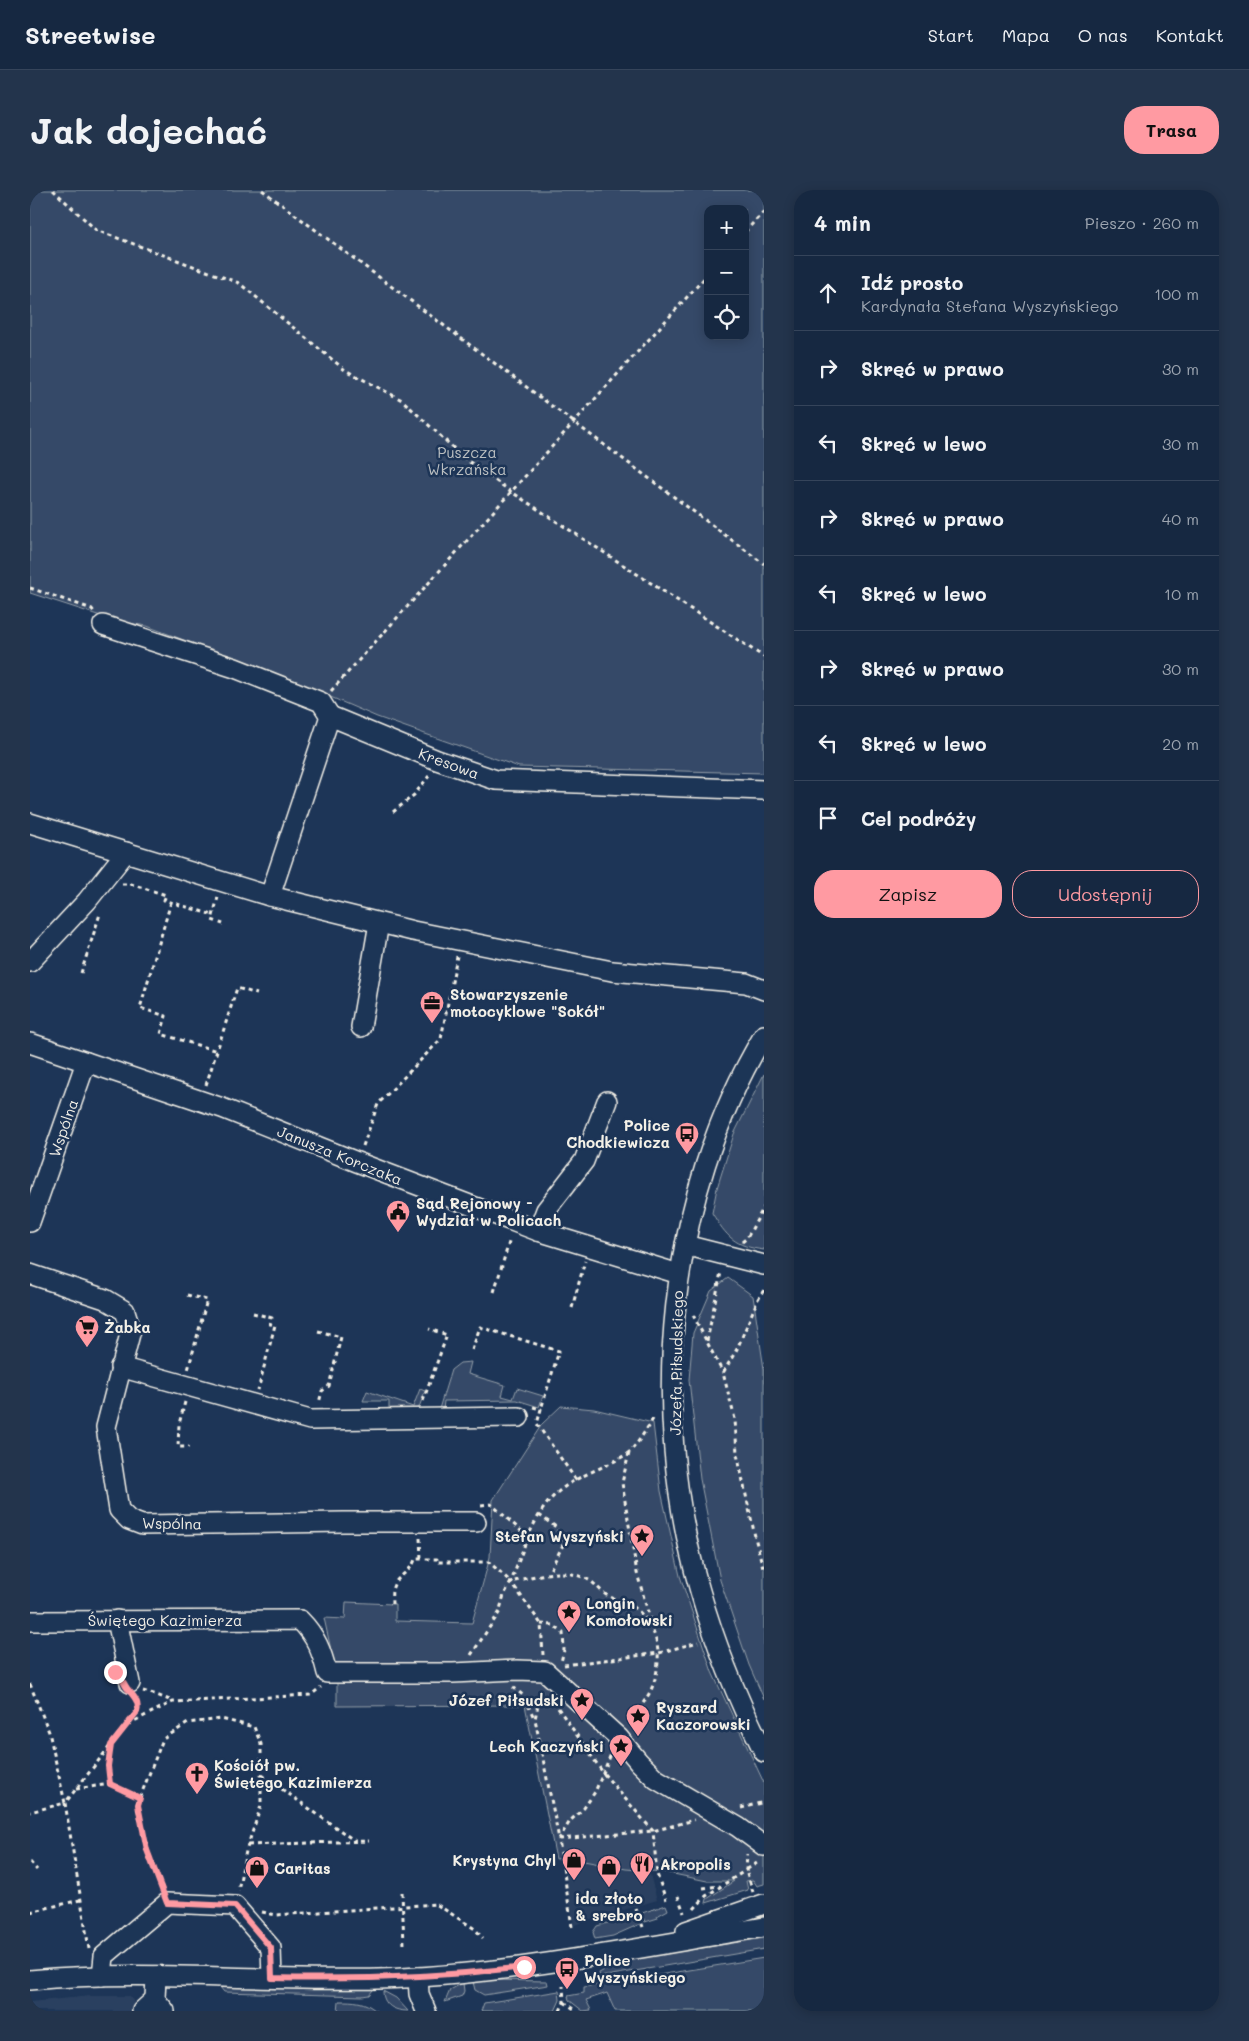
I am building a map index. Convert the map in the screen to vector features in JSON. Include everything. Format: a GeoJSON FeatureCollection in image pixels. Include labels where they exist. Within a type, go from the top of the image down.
{"type":"FeatureCollection","features":[{"type":"Feature","properties":{"kind":"street","name":"Kresowa"},"geometry":{"type":"LineString","coordinates":[[103,625],[235,668],[437,760],[496,780],[764,790]]}},
{"type":"Feature","properties":{"kind":"street"},"geometry":{"type":"LineString","coordinates":[[270,896],[326,709]]}},
{"type":"Feature","properties":{"kind":"street"},"geometry":{"type":"LineString","coordinates":[[30,823],[270,896],[379,923],[490,948],[612,970],[658,976],[746,983],[764,990]]}},
{"type":"Feature","properties":{"kind":"street"},"geometry":{"type":"LineString","coordinates":[[30,962],[87,901],[126,852]]}},
{"type":"Feature","properties":{"kind":"street"},"geometry":{"type":"LineString","coordinates":[[361,1027],[379,923]]}},
{"type":"Feature","properties":{"kind":"street","name":"Józefa Piłsudskiego"},"geometry":{"type":"LineString","coordinates":[[764,1035],[735,1087],[712,1141],[699,1182],[679,1274],[675,1320],[673,1408],[677,1473],[683,1515],[700,1589],[723,1662],[744,1712],[764,1752]]}},
{"type":"Feature","properties":{"kind":"street","name":"Janusza Korczaka"},"geometry":{"type":"LineString","coordinates":[[30,1043],[201,1100],[538,1231],[679,1274]]}},
{"type":"Feature","properties":{"kind":"street","name":"Wspólna"},"geometry":{"type":"LineString","coordinates":[[30,1222],[86,1062]]}},
{"type":"Feature","properties":{"kind":"street"},"geometry":{"type":"LineString","coordinates":[[538,1231],[546,1210],[584,1161],[607,1101]]}},
{"type":"Feature","properties":{"kind":"street"},"geometry":{"type":"LineString","coordinates":[[684,1245],[764,1265]]}},
{"type":"Feature","properties":{"kind":"street","name":"Wspólna"},"geometry":{"type":"LineString","coordinates":[[30,1274],[105,1299],[125,1311],[131,1330],[106,1427],[119,1510],[129,1520],[142,1525],[476,1522]]}},
{"type":"Feature","properties":{"kind":"street"},"geometry":{"type":"LineString","coordinates":[[120,1367],[185,1393],[254,1405],[314,1420],[519,1417]]}},
{"type":"Feature","properties":{"kind":"street"},"geometry":{"type":"LineString","coordinates":[[117,1620],[135,1690]]}},
{"type":"Feature","properties":{"kind":"street","name":"Świętego Kazimierza"},"geometry":{"type":"LineString","coordinates":[[30,1621],[300,1620],[316,1638],[322,1651],[327,1673]]}},
{"type":"Feature","properties":{"kind":"street"},"geometry":{"type":"LineString","coordinates":[[327,1673],[444,1674],[544,1671],[619,1738],[656,1779],[759,1842]]}},
{"type":"Feature","properties":{"kind":"street"},"geometry":{"type":"LineString","coordinates":[[628,1950],[758,1898]]}},
{"type":"Feature","properties":{"kind":"street"},"geometry":{"type":"LineString","coordinates":[[102,1976],[104,1956],[167,1903],[235,1906],[271,1948],[272,1978]]}},
{"type":"Feature","properties":{"kind":"street"},"geometry":{"type":"LineString","coordinates":[[30,1980],[102,1976],[368,1979],[418,1977],[524,1967],[764,1927]]}},
{"type":"Feature","properties":{"kind":"street"},"geometry":{"type":"LineString","coordinates":[[154,2007],[156,1976]]}},
{"type":"Feature","properties":{"kind":"street"},"geometry":{"type":"LineString","coordinates":[[418,1977],[419,1994],[426,2011]]}},
{"type":"Feature","properties":{"kind":"path"},"geometry":{"type":"LineString","coordinates":[[54,190],[96,230],[240,283],[346,370],[402,400],[464,458],[510,492],[764,657]]}},
{"type":"Feature","properties":{"kind":"path"},"geometry":{"type":"LineString","coordinates":[[262,190],[764,564]]}},
{"type":"Feature","properties":{"kind":"path"},"geometry":{"type":"LineString","coordinates":[[749,228],[764,211]]}},
{"type":"Feature","properties":{"kind":"path"},"geometry":{"type":"LineString","coordinates":[[326,709],[510,492],[704,278]]}},
{"type":"Feature","properties":{"kind":"path"},"geometry":{"type":"LineString","coordinates":[[30,588],[92,609],[103,625]]}},
{"type":"Feature","properties":{"kind":"path"},"geometry":{"type":"LineString","coordinates":[[393,812],[427,781],[437,760]]}},
{"type":"Feature","properties":{"kind":"path"},"geometry":{"type":"LineString","coordinates":[[115,888],[122,884],[131,884],[166,895],[164,900],[213,915]]}},
{"type":"Feature","properties":{"kind":"path"},"geometry":{"type":"LineString","coordinates":[[219,895],[212,920],[223,924]]}},
{"type":"Feature","properties":{"kind":"path"},"geometry":{"type":"LineString","coordinates":[[171,902],[140,1008],[166,1016],[161,1034],[217,1051]]}},
{"type":"Feature","properties":{"kind":"path"},"geometry":{"type":"LineString","coordinates":[[81,973],[101,911]]}},
{"type":"Feature","properties":{"kind":"path"},"geometry":{"type":"LineString","coordinates":[[357,1162],[378,1104],[441,1039],[458,949]]}},
{"type":"Feature","properties":{"kind":"path"},"geometry":{"type":"LineString","coordinates":[[201,1100],[237,988],[257,994]]}},
{"type":"Feature","properties":{"kind":"path"},"geometry":{"type":"LineString","coordinates":[[735,1243],[742,1242],[747,1238],[764,1207]]}},
{"type":"Feature","properties":{"kind":"path"},"geometry":{"type":"LineString","coordinates":[[494,1292],[512,1231]]}},
{"type":"Feature","properties":{"kind":"path"},"geometry":{"type":"LineString","coordinates":[[572,1308],[586,1256]]}},
{"type":"Feature","properties":{"kind":"path"},"geometry":{"type":"LineString","coordinates":[[707,1341],[722,1266]]}},
{"type":"Feature","properties":{"kind":"path"},"geometry":{"type":"LineString","coordinates":[[723,1372],[737,1349],[758,1299],[764,1290]]}},
{"type":"Feature","properties":{"kind":"path"},"geometry":{"type":"LineString","coordinates":[[187,1295],[207,1300],[179,1424],[178,1447],[189,1447]]}},
{"type":"Feature","properties":{"kind":"path"},"geometry":{"type":"LineString","coordinates":[[689,1308],[723,1372],[735,1419],[737,1454],[764,1571]]}},
{"type":"Feature","properties":{"kind":"path"},"geometry":{"type":"LineString","coordinates":[[253,1313],[272,1318],[270,1324],[275,1325],[254,1405]]}},
{"type":"Feature","properties":{"kind":"path"},"geometry":{"type":"LineString","coordinates":[[472,1350],[480,1328],[559,1351],[537,1424],[576,1480]]}},
{"type":"Feature","properties":{"kind":"path"},"geometry":{"type":"LineString","coordinates":[[416,1418],[448,1335],[429,1329]]}},
{"type":"Feature","properties":{"kind":"path"},"geometry":{"type":"LineString","coordinates":[[314,1420],[322,1391],[329,1386],[341,1337],[318,1331]]}},
{"type":"Feature","properties":{"kind":"path"},"geometry":{"type":"LineString","coordinates":[[519,1417],[522,1404],[541,1410]]}},
{"type":"Feature","properties":{"kind":"path"},"geometry":{"type":"LineString","coordinates":[[652,1625],[637,1573],[622,1483],[629,1452],[660,1410]]}},
{"type":"Feature","properties":{"kind":"path"},"geometry":{"type":"LineString","coordinates":[[511,1582],[528,1537],[539,1515],[558,1491],[629,1452]]}},
{"type":"Feature","properties":{"kind":"path"},"geometry":{"type":"LineString","coordinates":[[491,1504],[528,1537]]}},
{"type":"Feature","properties":{"kind":"path"},"geometry":{"type":"LineString","coordinates":[[539,1515],[556,1527],[564,1543],[549,1572]]}},
{"type":"Feature","properties":{"kind":"path"},"geometry":{"type":"LineString","coordinates":[[392,1604],[392,1589],[413,1566],[415,1559],[436,1559],[437,1562],[489,1562],[511,1582],[541,1624],[544,1671]]}},
{"type":"Feature","properties":{"kind":"path"},"geometry":{"type":"LineString","coordinates":[[541,1624],[553,1625],[563,1633],[564,1650],[560,1666],[659,1653],[705,1640]]}},
{"type":"Feature","properties":{"kind":"path"},"geometry":{"type":"LineString","coordinates":[[494,1671],[524,1696],[535,1719],[559,1839],[653,1831],[764,1802]]}},
{"type":"Feature","properties":{"kind":"path"},"geometry":{"type":"LineString","coordinates":[[128,1724],[173,1702],[311,1695],[323,1686],[327,1673]]}},
{"type":"Feature","properties":{"kind":"path"},"geometry":{"type":"LineString","coordinates":[[30,1684],[49,1732],[65,1802],[89,1954]]}},
{"type":"Feature","properties":{"kind":"path"},"geometry":{"type":"LineString","coordinates":[[535,1719],[542,1684],[547,1692]]}},
{"type":"Feature","properties":{"kind":"path"},"geometry":{"type":"LineString","coordinates":[[30,1812],[65,1802],[128,1724],[138,1708],[135,1690],[157,1695],[173,1702]]}},
{"type":"Feature","properties":{"kind":"path"},"geometry":{"type":"LineString","coordinates":[[553,1701],[604,1774],[653,1831],[657,1874],[666,1900]]}},
{"type":"Feature","properties":{"kind":"path"},"geometry":{"type":"LineString","coordinates":[[167,1903],[147,1850],[138,1805],[140,1798],[163,1739],[188,1723],[221,1719],[254,1727],[261,1744],[261,1806],[248,1845],[235,1906],[276,1915],[436,1904],[475,1929],[483,1938]]}},
{"type":"Feature","properties":{"kind":"path"},"geometry":{"type":"LineString","coordinates":[[110,1784],[108,1766],[111,1745]]}},
{"type":"Feature","properties":{"kind":"path"},"geometry":{"type":"LineString","coordinates":[[262,1774],[356,1841]]}},
{"type":"Feature","properties":{"kind":"path"},"geometry":{"type":"LineString","coordinates":[[75,1789],[110,1784],[140,1798]]}},
{"type":"Feature","properties":{"kind":"path"},"geometry":{"type":"LineString","coordinates":[[248,1845],[369,1841]]}},
{"type":"Feature","properties":{"kind":"path"},"geometry":{"type":"LineString","coordinates":[[758,1898],[746,1870],[747,1856],[759,1842]]}},
{"type":"Feature","properties":{"kind":"path"},"geometry":{"type":"LineString","coordinates":[[692,1911],[706,1896],[764,1858]]}},
{"type":"Feature","properties":{"kind":"path"},"geometry":{"type":"LineString","coordinates":[[30,1862],[37,1870]]}},
{"type":"Feature","properties":{"kind":"path"},"geometry":{"type":"LineString","coordinates":[[703,1888],[722,1886]]}},
{"type":"Feature","properties":{"kind":"path"},"geometry":{"type":"LineString","coordinates":[[402,1892],[404,1945]]}},
{"type":"Feature","properties":{"kind":"path"},"geometry":{"type":"LineString","coordinates":[[678,1896],[684,1913]]}},
{"type":"Feature","properties":{"kind":"path"},"geometry":{"type":"LineString","coordinates":[[30,1912],[81,1900]]}},
{"type":"Feature","properties":{"kind":"path"},"geometry":{"type":"LineString","coordinates":[[636,1909],[643,1927]]}},
{"type":"Feature","properties":{"kind":"path"},"geometry":{"type":"LineString","coordinates":[[560,2011],[564,2002],[564,1986]]}},
{"type":"Feature","properties":{"kind":"path"},"geometry":{"type":"LineString","coordinates":[[564,2002],[576,2011]]}},
{"type":"Feature","properties":{"kind":"shaded area"},"geometry":{"type":"Polygon","coordinates":[[[568,1858],[626,1869],[649,1871],[657,1900],[574,1925],[563,1861],[568,1858]]]}},
{"type":"Feature","properties":{"kind":"shaded area"},"geometry":{"type":"Polygon","coordinates":[[[90,1996],[130,1996],[139,2011],[30,2011],[30,2002],[90,1996]]]}},
{"type":"Feature","properties":{"kind":"green space","name":"Puszcza Wkrzańska"},"geometry":{"type":"Polygon","coordinates":[[[30,190],[764,190],[764,773],[519,767],[377,717],[305,686],[147,626],[116,621],[30,593],[30,190]]]}},
{"type":"Feature","properties":{"kind":"green space"},"geometry":{"type":"Polygon","coordinates":[[[764,1074],[764,1250],[745,1246],[732,1239],[712,1213],[717,1188],[734,1134],[764,1074]]]}},
{"type":"Feature","properties":{"kind":"green space"},"geometry":{"type":"Polygon","coordinates":[[[728,1278],[753,1296],[764,1369],[764,1699],[749,1665],[720,1580],[700,1479],[689,1380],[693,1333],[711,1291],[728,1278]]]}},
{"type":"Feature","properties":{"kind":"green space"},"geometry":{"type":"Polygon","coordinates":[[[471,1362],[468,1374],[505,1385],[502,1396],[513,1399],[517,1388],[543,1396],[539,1407],[517,1400],[444,1401],[443,1410],[439,1409],[451,1370],[460,1363],[471,1362]]]}},
{"type":"Feature","properties":{"kind":"green space"},"geometry":{"type":"Polygon","coordinates":[[[420,1389],[425,1391],[417,1413],[389,1414],[389,1401],[363,1401],[367,1391],[413,1407],[420,1389]]]}},
{"type":"Feature","properties":{"kind":"green space"},"geometry":{"type":"Polygon","coordinates":[[[561,1406],[594,1409],[653,1423],[661,1491],[680,1576],[712,1672],[764,1783],[764,1884],[757,1886],[753,1880],[746,1881],[748,1890],[706,1903],[707,1899],[734,1881],[707,1881],[664,1872],[626,1869],[568,1858],[556,1859],[525,1705],[337,1706],[337,1677],[324,1618],[345,1619],[346,1602],[395,1604],[395,1621],[472,1623],[490,1557],[493,1500],[542,1424],[561,1406]]]}},
{"type":"Feature","properties":{"kind":"green space"},"geometry":{"type":"Polygon","coordinates":[[[666,1905],[668,1910],[657,1916],[658,1918],[645,1922],[642,1913],[666,1905]]]}},
{"type":"Feature","properties":{"kind":"green space"},"geometry":{"type":"Polygon","coordinates":[[[636,1915],[640,1924],[613,1936],[595,1939],[593,1932],[597,1926],[636,1915]]]}},
{"type":"Feature","properties":{"kind":"green space"},"geometry":{"type":"Polygon","coordinates":[[[764,1938],[764,1949],[600,1977],[599,1973],[622,1961],[764,1938]]]}},
{"type":"Feature","properties":{"kind":"green space"},"geometry":{"type":"Polygon","coordinates":[[[764,1958],[764,2011],[615,2011],[607,1993],[586,2000],[591,2010],[583,2011],[569,2000],[568,1996],[584,1993],[584,1987],[764,1958]]]}},
{"type":"Feature","properties":{"kind":"green space"},"geometry":{"type":"Polygon","coordinates":[[[489,1980],[547,1981],[548,1985],[484,1995],[475,1990],[473,1982],[489,1980]]]}},
{"type":"Feature","properties":{"kind":"green space"},"geometry":{"type":"Polygon","coordinates":[[[463,1983],[464,1991],[462,1996],[445,2002],[450,1990],[463,1983]]]}},
{"type":"Feature","properties":{"kind":"green space"},"geometry":{"type":"Polygon","coordinates":[[[220,1987],[372,1988],[373,1990],[369,1995],[362,1996],[224,1992],[220,1987]]]}},
{"type":"Feature","properties":{"kind":"green space"},"geometry":{"type":"Polygon","coordinates":[[[383,1991],[396,1998],[408,2011],[398,2010],[390,2006],[383,1996],[383,1991]]]}},
{"type":"Feature","properties":{"kind":"green space"},"geometry":{"type":"Polygon","coordinates":[[[559,1991],[560,2000],[555,2011],[481,2011],[484,2003],[559,1991]]]}},
{"type":"Feature","properties":{"kind":"green space"},"geometry":{"type":"Polygon","coordinates":[[[339,2001],[363,2003],[376,2011],[338,2011],[339,2001]]]}},
{"type":"Feature","properties":{"kind":"place","name":"Stowarzyszenie motocyklowe \"Sokół\""},"geometry":{"type":"Point","coordinates":[432,1024]}},
{"type":"Feature","properties":{"kind":"place","name":"Police Chodkiewicza"},"geometry":{"type":"Point","coordinates":[687,1155]}},
{"type":"Feature","properties":{"kind":"place","name":"Sąd Rejonowy - Wydział w Policach"},"geometry":{"type":"Point","coordinates":[398,1233]}},
{"type":"Feature","properties":{"kind":"place","name":"Żabka"},"geometry":{"type":"Point","coordinates":[87,1348]}},
{"type":"Feature","properties":{"kind":"place","name":"Stefan Wyszyński"},"geometry":{"type":"Point","coordinates":[642,1557]}},
{"type":"Feature","properties":{"kind":"place","name":"Longin Komołowski"},"geometry":{"type":"Point","coordinates":[569,1633]}},
{"type":"Feature","properties":{"kind":"place","name":"Józef Piłsudski"},"geometry":{"type":"Point","coordinates":[582,1721]}},
{"type":"Feature","properties":{"kind":"place","name":"Ryszard Kaczorowski"},"geometry":{"type":"Point","coordinates":[638,1737]}},
{"type":"Feature","properties":{"kind":"place","name":"Lech Kaczyński"},"geometry":{"type":"Point","coordinates":[621,1767]}},
{"type":"Feature","properties":{"kind":"place","name":"Kościół pw. Świętego Kazimierza"},"geometry":{"type":"Point","coordinates":[197,1795]}},
{"type":"Feature","properties":{"kind":"place","name":"Krystyna Chyl"},"geometry":{"type":"Point","coordinates":[574,1881]}},
{"type":"Feature","properties":{"kind":"place","name":"Akropolis"},"geometry":{"type":"Point","coordinates":[642,1885]}},
{"type":"Feature","properties":{"kind":"place","name":"ida złoto & srebro"},"geometry":{"type":"Point","coordinates":[609,1888]}},
{"type":"Feature","properties":{"kind":"place","name":"Caritas"},"geometry":{"type":"Point","coordinates":[257,1889]}},
{"type":"Feature","properties":{"kind":"place","name":"Police Wyszyńskiego"},"geometry":{"type":"Point","coordinates":[567,1990]}},
{"type":"Feature","properties":{"kind":"route"},"geometry":{"type":"LineString","coordinates":[[115,1672],[121,1675],[126,1687],[135,1695],[138,1708],[137,1712],[111,1745],[108,1766],[110,1784],[140,1798],[138,1805],[147,1850],[167,1903],[235,1906],[271,1948],[272,1978],[378,1979],[524,1967]]}}]}
